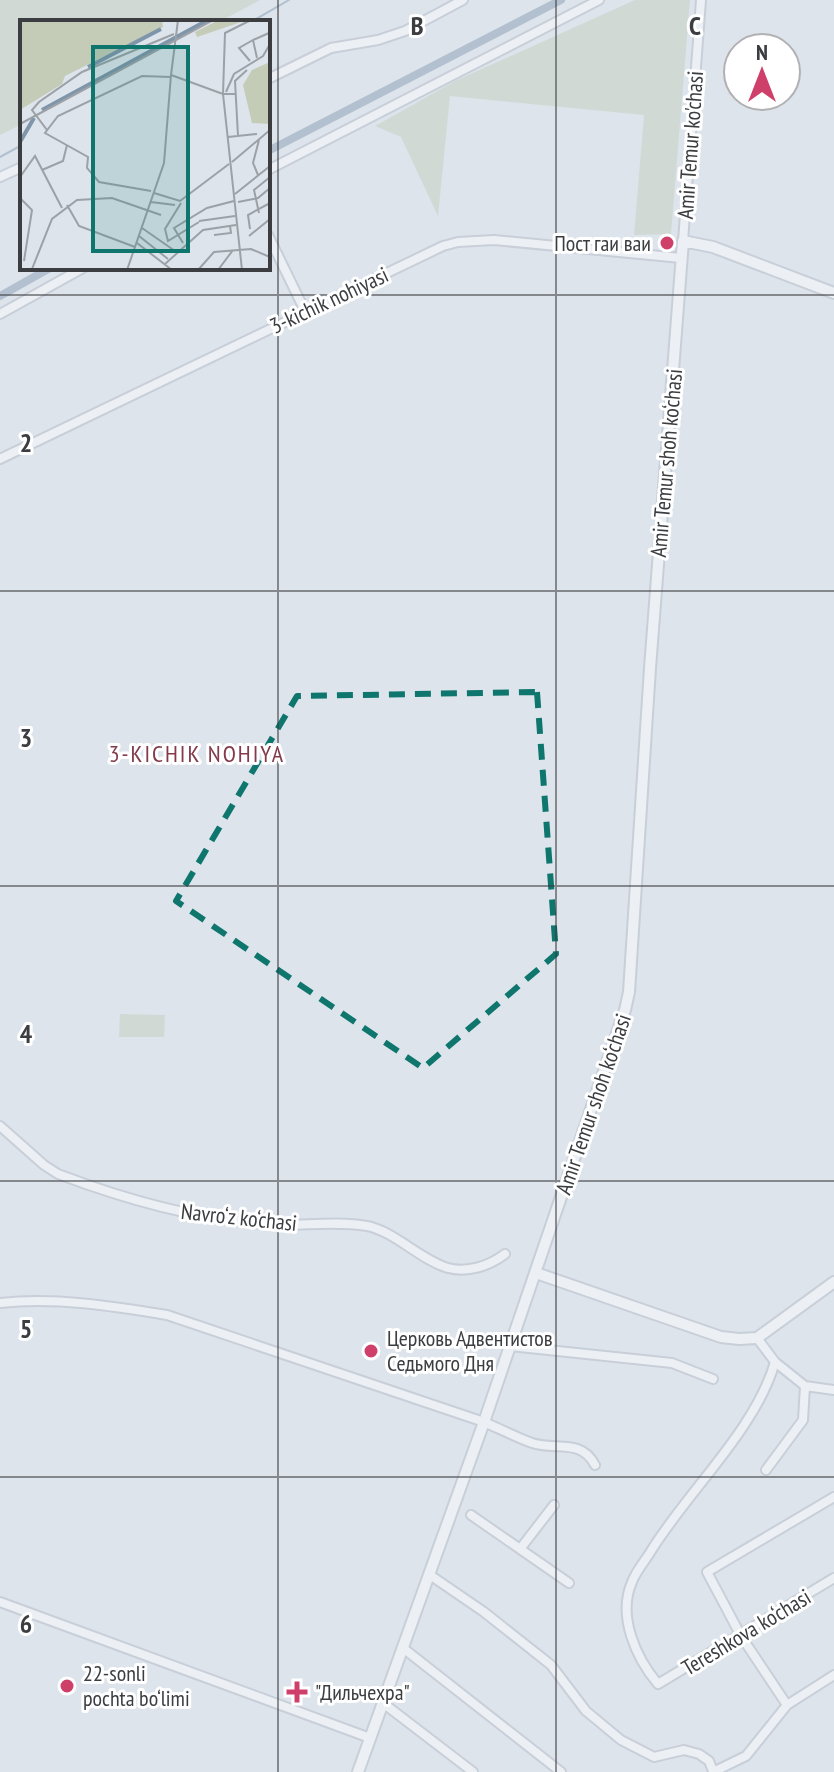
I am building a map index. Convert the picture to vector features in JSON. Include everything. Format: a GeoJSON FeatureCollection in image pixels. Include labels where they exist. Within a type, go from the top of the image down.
{"type":"FeatureCollection","features":[{"type":"Feature","properties":{"kind":"main road","name":"Amir Temur shoh ko‘chasi"},"geometry":{"type":"LineString","coordinates":[[358,1772],[536,1273],[620,1028],[629,992],[683,241]]}},
{"type":"Feature","properties":{"kind":"main road"},"geometry":{"type":"LineString","coordinates":[[683,241],[713,247],[834,293]]}},
{"type":"Feature","properties":{"kind":"main road"},"geometry":{"type":"LineString","coordinates":[[536,1273],[721,1337],[739,1339],[757,1338],[834,1282]]}},
{"type":"Feature","properties":{"kind":"street"},"geometry":{"type":"LineString","coordinates":[[270,78],[331,48],[378,40],[405,31],[463,0]]}},
{"type":"Feature","properties":{"kind":"street"},"geometry":{"type":"LineString","coordinates":[[270,169],[599,0]]}},
{"type":"Feature","properties":{"kind":"street","name":"Amir Temur ko'chasi"},"geometry":{"type":"LineString","coordinates":[[683,241],[701,0]]}},
{"type":"Feature","properties":{"kind":"street"},"geometry":{"type":"LineString","coordinates":[[0,177],[20,168]]}},
{"type":"Feature","properties":{"kind":"street"},"geometry":{"type":"LineString","coordinates":[[270,239],[305,311]]}},
{"type":"Feature","properties":{"kind":"street","name":"3-kichik nohiyasi"},"geometry":{"type":"LineString","coordinates":[[0,459],[305,311],[458,242],[494,240],[681,258]]}},
{"type":"Feature","properties":{"kind":"street"},"geometry":{"type":"LineString","coordinates":[[0,314],[79,270]]}},
{"type":"Feature","properties":{"kind":"street","name":"Navro‘z ko‘chasi"},"geometry":{"type":"LineString","coordinates":[[0,1126],[58,1174],[195,1216],[266,1225],[351,1224],[372,1227],[448,1268],[491,1265],[505,1254]]}},
{"type":"Feature","properties":{"kind":"street"},"geometry":{"type":"LineString","coordinates":[[0,1303],[63,1302],[167,1315],[484,1422],[535,1444],[579,1449],[589,1454],[595,1465]]}},
{"type":"Feature","properties":{"kind":"street"},"geometry":{"type":"LineString","coordinates":[[757,1338],[775,1362],[805,1386],[834,1390]]}},
{"type":"Feature","properties":{"kind":"street"},"geometry":{"type":"LineString","coordinates":[[510,1346],[672,1363],[713,1379]]}},
{"type":"Feature","properties":{"kind":"street","name":"Tereshkova ko‘chasi"},"geometry":{"type":"LineString","coordinates":[[775,1362],[763,1392],[741,1427],[659,1538],[632,1582],[627,1603],[629,1630],[642,1666],[658,1684],[834,1578]]}},
{"type":"Feature","properties":{"kind":"street"},"geometry":{"type":"LineString","coordinates":[[766,1470],[803,1420],[805,1386]]}},
{"type":"Feature","properties":{"kind":"street"},"geometry":{"type":"LineString","coordinates":[[787,1705],[741,1636],[707,1572],[834,1497]]}},
{"type":"Feature","properties":{"kind":"street"},"geometry":{"type":"LineString","coordinates":[[520,1549],[554,1505]]}},
{"type":"Feature","properties":{"kind":"street"},"geometry":{"type":"LineString","coordinates":[[471,1515],[569,1583]]}},
{"type":"Feature","properties":{"kind":"street"},"geometry":{"type":"LineString","coordinates":[[430,1575],[484,1612],[551,1665],[586,1711],[621,1740],[654,1757],[684,1750],[699,1754],[709,1761],[713,1772],[746,1756],[787,1705],[834,1675]]}},
{"type":"Feature","properties":{"kind":"street"},"geometry":{"type":"LineString","coordinates":[[0,1602],[370,1738]]}},
{"type":"Feature","properties":{"kind":"street"},"geometry":{"type":"LineString","coordinates":[[403,1648],[561,1772]]}},
{"type":"Feature","properties":{"kind":"street"},"geometry":{"type":"LineString","coordinates":[[383,1703],[473,1772]]}},
{"type":"Feature","properties":{"kind":"highlighted area"},"geometry":{"type":"Polygon","coordinates":[[[537,692],[556,954],[423,1068],[176,901],[297,696],[537,692]]]}},
{"type":"Feature","properties":{"kind":"green space"},"geometry":{"type":"Polygon","coordinates":[[[0,0],[260,0],[223,20],[20,20],[20,125],[0,135],[0,0]]]}},
{"type":"Feature","properties":{"kind":"green space"},"geometry":{"type":"Polygon","coordinates":[[[635,0],[690,0],[671,234],[634,235],[644,115],[450,96],[438,216],[401,137],[375,126],[455,81],[635,0]]]}},
{"type":"Feature","properties":{"kind":"green space"},"geometry":{"type":"Polygon","coordinates":[[[120,1014],[165,1015],[164,1037],[119,1037],[120,1014]]]}},
{"type":"Feature","properties":{"kind":"waterway"},"geometry":{"type":"LineString","coordinates":[[254,20],[289,0]]}},
{"type":"Feature","properties":{"kind":"waterway"},"geometry":{"type":"LineString","coordinates":[[270,150],[561,0]]}},
{"type":"Feature","properties":{"kind":"waterway"},"geometry":{"type":"LineString","coordinates":[[0,157],[20,146]]}},
{"type":"Feature","properties":{"kind":"waterway"},"geometry":{"type":"LineString","coordinates":[[0,296],[46,270]]}},
{"type":"Feature","properties":{"kind":"place","name":"Пост гаи ваи"},"geometry":{"type":"Point","coordinates":[667,243]}},
{"type":"Feature","properties":{"kind":"place","name":"Церковь Адвентистов Седьмого Дня"},"geometry":{"type":"Point","coordinates":[371,1351]}},
{"type":"Feature","properties":{"kind":"place","name":"22-sonli pochta bo‘limi"},"geometry":{"type":"Point","coordinates":[67,1686]}},
{"type":"Feature","properties":{"kind":"place","name":"\"Дильчехра\""},"geometry":{"type":"Point","coordinates":[297,1692]}},
{"type":"Feature","properties":{"kind":"district","name":"3-KICHIK NOHIYA"},"geometry":{"type":"Point","coordinates":[197,754]}}]}
